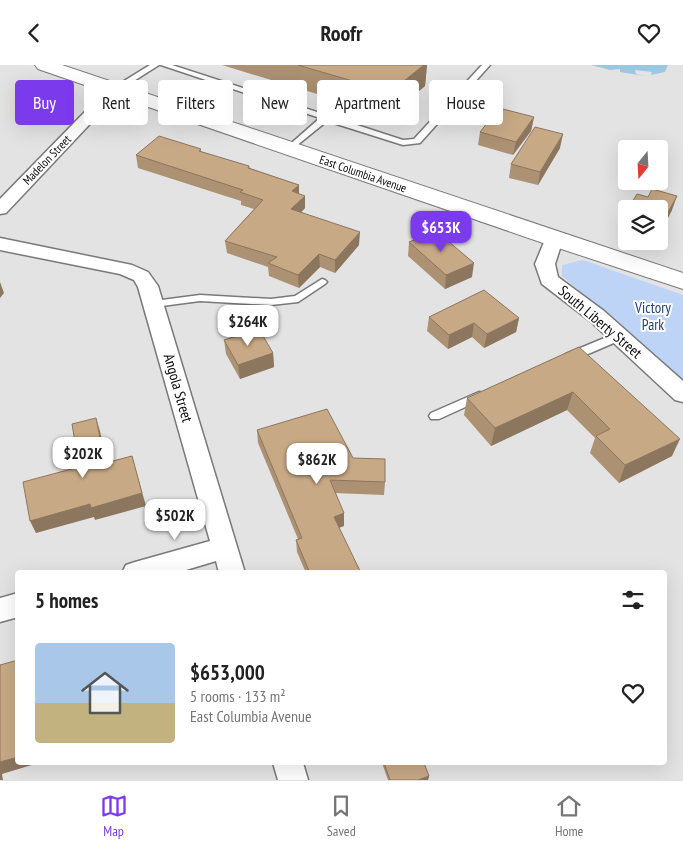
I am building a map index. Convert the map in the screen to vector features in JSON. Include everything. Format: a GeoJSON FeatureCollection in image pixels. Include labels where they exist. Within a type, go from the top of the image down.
{"type":"FeatureCollection","features":[{"type":"Feature","properties":{"kind":"street","name":"East Columbia Avenue"},"geometry":{"type":"LineString","coordinates":[[44,65],[88,80]]}},
{"type":"Feature","properties":{"kind":"street","name":"East Columbia Avenue"},"geometry":{"type":"LineString","coordinates":[[148,100],[683,281]]}},
{"type":"Feature","properties":{"kind":"street","name":"Madelon Street"},"geometry":{"type":"LineString","coordinates":[[0,209],[84,121]]}},
{"type":"Feature","properties":{"kind":"street","name":"South Liberty Street"},"geometry":{"type":"LineString","coordinates":[[554,239],[544,264],[550,280],[618,336],[683,394]]}},
{"type":"Feature","properties":{"kind":"street","name":"Angola Street"},"geometry":{"type":"LineString","coordinates":[[0,244],[134,272],[141,276],[148,286],[154,304],[231,570]]}},
{"type":"Feature","properties":{"kind":"street"},"geometry":{"type":"LineString","coordinates":[[146,570],[225,548]]}},
{"type":"Feature","properties":{"kind":"street"},"geometry":{"type":"LineString","coordinates":[[0,610],[15,606]]}},
{"type":"Feature","properties":{"kind":"street"},"geometry":{"type":"LineString","coordinates":[[289,765],[293,780]]}},
{"type":"Feature","properties":{"kind":"lane"},"geometry":{"type":"LineString","coordinates":[[130,80],[155,65]]}},
{"type":"Feature","properties":{"kind":"lane"},"geometry":{"type":"LineString","coordinates":[[165,65],[317,114]]}},
{"type":"Feature","properties":{"kind":"lane"},"geometry":{"type":"LineString","coordinates":[[350,125],[403,143],[417,141],[486,65]]}},
{"type":"Feature","properties":{"kind":"lane"},"geometry":{"type":"LineString","coordinates":[[290,149],[317,125]]}},
{"type":"Feature","properties":{"kind":"lane"},"geometry":{"type":"LineString","coordinates":[[154,304],[200,298],[271,302],[298,299],[322,282]]}},
{"type":"Feature","properties":{"kind":"lane"},"geometry":{"type":"LineString","coordinates":[[557,363],[618,336]]}},
{"type":"Feature","properties":{"kind":"lane"},"geometry":{"type":"LineString","coordinates":[[435,415],[487,393]]}},
{"type":"Feature","properties":{"kind":"green space","name":"Victory Park"},"geometry":{"type":"Polygon","coordinates":[[[583,260],[683,295],[683,380],[562,276],[562,265],[583,260]]]}},
{"type":"Feature","properties":{"kind":"shaded area"},"geometry":{"type":"Polygon","coordinates":[[[591,65],[668,65],[665,72],[651,75],[652,72],[635,70],[636,74],[645,76],[620,72],[620,69],[610,70],[591,65]]]}},
{"type":"Feature","properties":{"kind":"building"},"geometry":{"type":"Polygon","coordinates":[[[298,65],[424,65],[405,80],[349,80],[298,65]]]}},
{"type":"Feature","properties":{"kind":"building"},"geometry":{"type":"Polygon","coordinates":[[[503,109],[534,117],[516,142],[480,132],[486,125],[503,125],[503,109]]]}},
{"type":"Feature","properties":{"kind":"building"},"geometry":{"type":"Polygon","coordinates":[[[535,127],[563,134],[540,172],[511,164],[535,127]]]}},
{"type":"Feature","properties":{"kind":"building"},"geometry":{"type":"Polygon","coordinates":[[[159,136],[201,149],[199,151],[249,166],[248,168],[299,185],[292,191],[305,196],[291,209],[360,232],[335,260],[319,254],[298,275],[268,263],[277,257],[225,241],[263,200],[240,192],[243,190],[136,155],[159,136]]]}},
{"type":"Feature","properties":{"kind":"building"},"geometry":{"type":"Polygon","coordinates":[[[652,190],[677,196],[668,212],[668,200],[633,200],[637,194],[648,197],[652,190]]]}},
{"type":"Feature","properties":{"kind":"building"},"geometry":{"type":"Polygon","coordinates":[[[436,231],[474,263],[446,275],[409,242],[436,231]]]}},
{"type":"Feature","properties":{"kind":"building"},"geometry":{"type":"Polygon","coordinates":[[[484,290],[519,318],[487,334],[474,323],[449,335],[429,317],[484,290]]]}},
{"type":"Feature","properties":{"kind":"building"},"geometry":{"type":"Polygon","coordinates":[[[259,329],[273,353],[238,365],[224,340],[259,329]]]}},
{"type":"Feature","properties":{"kind":"building"},"geometry":{"type":"Polygon","coordinates":[[[579,347],[680,439],[625,465],[596,436],[610,429],[573,392],[495,428],[467,398],[579,347]]]}},
{"type":"Feature","properties":{"kind":"building"},"geometry":{"type":"Polygon","coordinates":[[[327,409],[353,458],[385,459],[385,482],[330,480],[344,513],[334,517],[360,570],[309,570],[296,540],[302,538],[257,430],[327,409]]]}},
{"type":"Feature","properties":{"kind":"building"},"geometry":{"type":"Polygon","coordinates":[[[96,418],[105,463],[132,456],[142,493],[91,508],[90,504],[30,521],[23,482],[79,467],[72,424],[96,418]]]}},
{"type":"Feature","properties":{"kind":"building"},"geometry":{"type":"Polygon","coordinates":[[[15,661],[15,758],[0,762],[0,665],[15,661]]]}},
{"type":"Feature","properties":{"kind":"building"},"geometry":{"type":"Polygon","coordinates":[[[385,765],[425,765],[429,776],[418,780],[390,780],[385,765]]]}}]}
